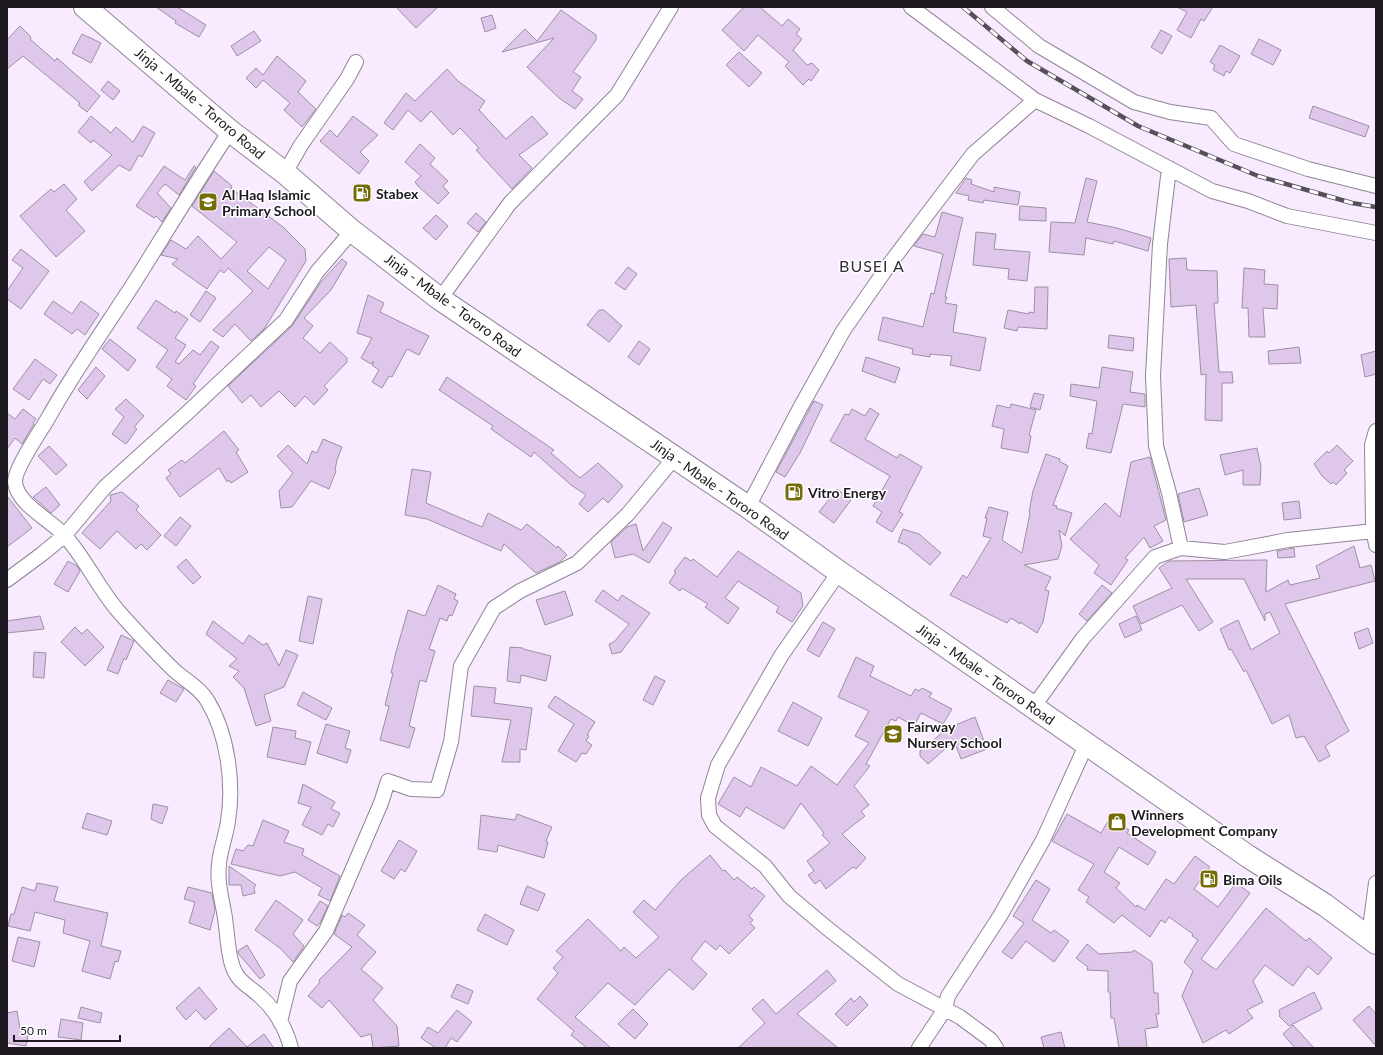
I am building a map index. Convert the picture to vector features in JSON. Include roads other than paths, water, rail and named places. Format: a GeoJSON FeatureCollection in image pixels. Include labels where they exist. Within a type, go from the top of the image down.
{"type":"FeatureCollection","features":[{"type":"Feature","properties":{"kind":"main road","name":"Jinja - Mbale - Tororo Road"},"geometry":{"type":"LineString","coordinates":[[85,7],[230,131],[285,173],[352,231],[440,298],[748,507],[1249,857],[1325,905],[1372,939]]}},
{"type":"Feature","properties":{"kind":"street"},"geometry":{"type":"LineString","coordinates":[[440,298],[510,203],[617,95],[671,7]]}},
{"type":"Feature","properties":{"kind":"street"},"geometry":{"type":"LineString","coordinates":[[911,7],[1035,100],[1090,126],[1212,190],[1248,201],[1287,216],[1376,233]]}},
{"type":"Feature","properties":{"kind":"street"},"geometry":{"type":"LineString","coordinates":[[992,7],[1039,46],[1134,102],[1170,112],[1211,118],[1234,144],[1308,169],[1376,186]]}},
{"type":"Feature","properties":{"kind":"street"},"geometry":{"type":"LineString","coordinates":[[285,173],[301,145],[347,79],[356,62]]}},
{"type":"Feature","properties":{"kind":"street"},"geometry":{"type":"LineString","coordinates":[[748,507],[800,408],[843,331],[887,268],[973,154],[1035,100]]}},
{"type":"Feature","properties":{"kind":"street"},"geometry":{"type":"LineString","coordinates":[[230,131],[188,194],[17,470],[15,482],[18,493],[45,520],[65,535],[117,610],[176,672],[196,687],[207,701],[216,720],[230,768],[231,786],[228,821],[219,861],[218,886],[224,911],[231,963],[242,984],[263,999],[271,1008],[280,1022],[291,1048]]}},
{"type":"Feature","properties":{"kind":"street"},"geometry":{"type":"LineString","coordinates":[[1169,168],[1160,244],[1153,376],[1156,446],[1169,493],[1181,548]]}},
{"type":"Feature","properties":{"kind":"street"},"geometry":{"type":"LineString","coordinates":[[7,580],[65,535],[104,488],[186,414],[286,320],[317,272],[352,231]]}},
{"type":"Feature","properties":{"kind":"street"},"geometry":{"type":"LineString","coordinates":[[1034,706],[1083,638],[1155,557],[1181,548],[1225,552],[1288,540],[1375,538],[1372,446],[1376,431]]}},
{"type":"Feature","properties":{"kind":"street"},"geometry":{"type":"LineString","coordinates":[[280,1022],[290,981],[326,931],[381,803],[388,781],[411,789],[437,790],[451,742],[461,666],[494,608],[520,591],[577,563],[628,514],[675,457]]}},
{"type":"Feature","properties":{"kind":"street"},"geometry":{"type":"LineString","coordinates":[[839,572],[781,656],[718,765],[708,798],[709,815],[715,826],[765,866],[789,896],[827,928],[898,984],[960,1017],[991,1040],[996,1048]]}},
{"type":"Feature","properties":{"kind":"street"},"geometry":{"type":"LineString","coordinates":[[919,1048],[945,1009],[948,996],[1000,916],[1043,840],[1087,743]]}},
{"type":"Feature","properties":{"kind":"street"},"geometry":{"type":"LineString","coordinates":[[1372,939],[1376,883]]}},
{"type":"Feature","properties":{"kind":"railway"},"geometry":{"type":"LineString","coordinates":[[963,7],[1027,61],[1138,126],[1258,176],[1352,203],[1376,207]]}},
{"type":"Feature","properties":{"kind":"place","name":"Stabex"},"geometry":{"type":"Point","coordinates":[362,193]}},
{"type":"Feature","properties":{"kind":"place","name":"Al Haq Islamic Primary School"},"geometry":{"type":"Point","coordinates":[208,202]}},
{"type":"Feature","properties":{"kind":"place","name":"Vitro Energy"},"geometry":{"type":"Point","coordinates":[794,492]}},
{"type":"Feature","properties":{"kind":"place","name":"Fairway Nursery School"},"geometry":{"type":"Point","coordinates":[893,734]}},
{"type":"Feature","properties":{"kind":"place","name":"Winners Development Company"},"geometry":{"type":"Point","coordinates":[1117,822]}},
{"type":"Feature","properties":{"kind":"place","name":"Bima Oils"},"geometry":{"type":"Point","coordinates":[1209,879]}},
{"type":"Feature","properties":{"kind":"district","name":"BUSEI A"},"geometry":{"type":"Point","coordinates":[872,265]}}]}
